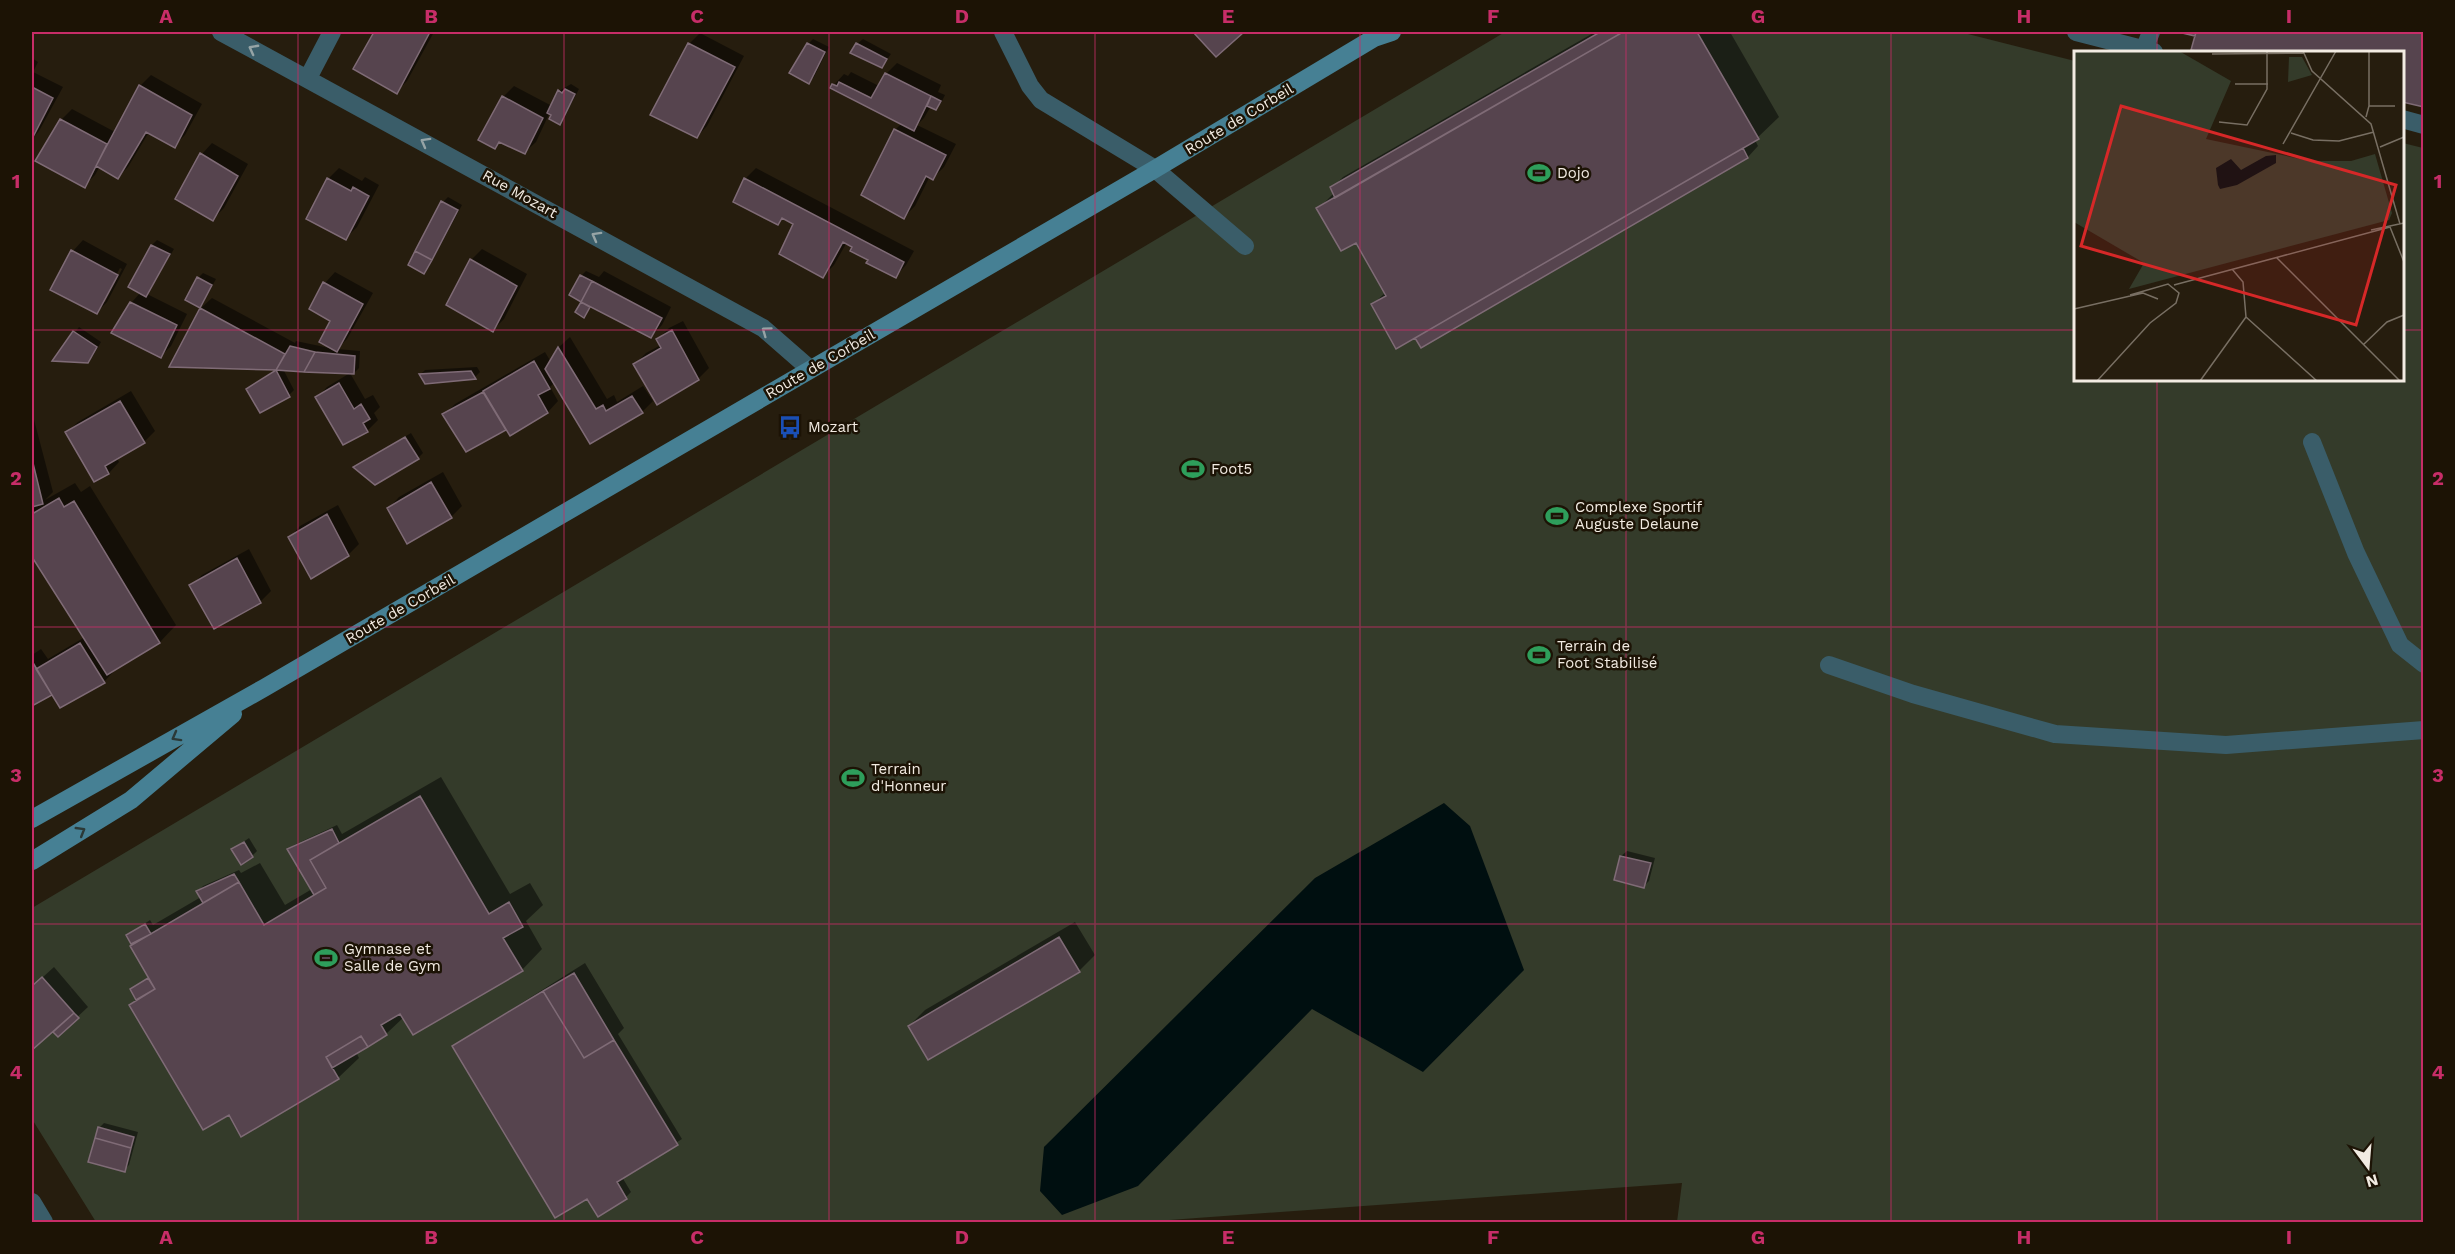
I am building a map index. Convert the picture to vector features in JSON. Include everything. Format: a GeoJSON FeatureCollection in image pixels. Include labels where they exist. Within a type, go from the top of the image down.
{"type":"FeatureCollection","features":[{"type":"Feature","properties":{"kind":"street","name":"Rue Mozart"},"geometry":{"type":"LineString","coordinates":[[221,32],[763,328],[810,369]]}},
{"type":"Feature","properties":{"kind":"street"},"geometry":{"type":"LineString","coordinates":[[308,78],[332,32]]}},
{"type":"Feature","properties":{"kind":"street"},"geometry":{"type":"LineString","coordinates":[[1003,32],[1030,86],[1041,100],[1155,169],[1245,246]]}},
{"type":"Feature","properties":{"kind":"street","name":"Route de Corbeil"},"geometry":{"type":"LineString","coordinates":[[32,819],[264,688],[1155,169],[1378,35],[1392,32]]}},
{"type":"Feature","properties":{"kind":"street"},"geometry":{"type":"LineString","coordinates":[[2076,32],[2149,51],[2151,32]]}},
{"type":"Feature","properties":{"kind":"street"},"geometry":{"type":"LineString","coordinates":[[2404,119],[2424,125]]}},
{"type":"Feature","properties":{"kind":"street"},"geometry":{"type":"LineString","coordinates":[[2312,442],[2356,553],[2400,645],[2424,664]]}},
{"type":"Feature","properties":{"kind":"street"},"geometry":{"type":"LineString","coordinates":[[1829,664],[1913,694],[2055,734],[2226,745],[2424,730]]}},
{"type":"Feature","properties":{"kind":"street","name":"Route de Corbeil"},"geometry":{"type":"LineString","coordinates":[[32,861],[131,801],[264,688]]}},
{"type":"Feature","properties":{"kind":"street"},"geometry":{"type":"LineString","coordinates":[[32,1202],[44,1222]]}},
{"type":"Feature","properties":{"kind":"green space","name":"Complexe Sportif Auguste Delaune"},"geometry":{"type":"Polygon","coordinates":[[[1505,32],[1960,32],[2074,61],[2074,381],[2404,381],[2404,143],[2423,148],[2423,1222],[1677,1222],[1682,1183],[1142,1222],[96,1222],[32,1119],[32,908],[1505,32]]]}},
{"type":"Feature","properties":{"kind":"shaded area"},"geometry":{"type":"Polygon","coordinates":[[[1444,803],[1470,826],[1524,970],[1423,1072],[1312,1009],[1138,1186],[1062,1215],[1040,1191],[1044,1147],[1315,878],[1444,803]]]}},
{"type":"Feature","properties":{"kind":"building"},"geometry":{"type":"Polygon","coordinates":[[[374,32],[430,32],[397,94],[353,69],[374,32]]]}},
{"type":"Feature","properties":{"kind":"building"},"geometry":{"type":"Polygon","coordinates":[[[1193,32],[1244,32],[1216,57],[1193,32]]]}},
{"type":"Feature","properties":{"kind":"building"},"geometry":{"type":"Polygon","coordinates":[[[1600,32],[1623,32],[1335,198],[1330,187],[1600,32]]]}},
{"type":"Feature","properties":{"kind":"building","name":"Dojo"},"geometry":{"type":"Polygon","coordinates":[[[1623,32],[1697,32],[1759,139],[1396,349],[1371,304],[1386,296],[1356,243],[1341,251],[1316,208],[1623,32]]]}},
{"type":"Feature","properties":{"kind":"building"},"geometry":{"type":"Polygon","coordinates":[[[2178,32],[2196,32],[2195,36],[2178,32]]]}},
{"type":"Feature","properties":{"kind":"building"},"geometry":{"type":"Polygon","coordinates":[[[2196,32],[2424,32],[2424,107],[2404,102],[2404,51],[2191,50],[2196,32]]]}},
{"type":"Feature","properties":{"kind":"building"},"geometry":{"type":"Polygon","coordinates":[[[688,43],[735,67],[697,138],[650,115],[688,43]]]}},
{"type":"Feature","properties":{"kind":"building"},"geometry":{"type":"Polygon","coordinates":[[[807,43],[825,52],[809,84],[789,73],[807,43]]]}},
{"type":"Feature","properties":{"kind":"building"},"geometry":{"type":"Polygon","coordinates":[[[856,43],[887,59],[882,68],[850,53],[856,43]]]}},
{"type":"Feature","properties":{"kind":"building"},"geometry":{"type":"Polygon","coordinates":[[[885,73],[931,96],[914,131],[830,88],[832,84],[837,86],[839,82],[871,98],[885,73]]]}},
{"type":"Feature","properties":{"kind":"building"},"geometry":{"type":"Polygon","coordinates":[[[139,85],[192,115],[175,148],[146,132],[118,179],[96,166],[139,85]]]}},
{"type":"Feature","properties":{"kind":"building"},"geometry":{"type":"Polygon","coordinates":[[[32,87],[53,98],[32,139],[32,87]]]}},
{"type":"Feature","properties":{"kind":"building"},"geometry":{"type":"Polygon","coordinates":[[[565,89],[575,94],[560,125],[549,119],[551,115],[547,113],[558,90],[562,93],[565,89]]]}},
{"type":"Feature","properties":{"kind":"building"},"geometry":{"type":"Polygon","coordinates":[[[502,96],[543,118],[525,154],[499,142],[495,149],[478,140],[502,96]]]}},
{"type":"Feature","properties":{"kind":"building"},"geometry":{"type":"Polygon","coordinates":[[[931,96],[941,101],[936,110],[927,106],[931,96]]]}},
{"type":"Feature","properties":{"kind":"building"},"geometry":{"type":"Polygon","coordinates":[[[60,119],[107,144],[85,188],[35,161],[60,119]]]}},
{"type":"Feature","properties":{"kind":"building"},"geometry":{"type":"Polygon","coordinates":[[[894,129],[946,155],[933,180],[926,176],[904,219],[861,195],[894,129]]]}},
{"type":"Feature","properties":{"kind":"building"},"geometry":{"type":"Polygon","coordinates":[[[1743,148],[1748,158],[1421,348],[1415,338],[1743,148]]]}},
{"type":"Feature","properties":{"kind":"building"},"geometry":{"type":"Polygon","coordinates":[[[200,153],[238,176],[213,221],[175,199],[200,153]]]}},
{"type":"Feature","properties":{"kind":"building"},"geometry":{"type":"Polygon","coordinates":[[[327,178],[351,191],[353,187],[369,196],[346,240],[306,219],[327,178]]]}},
{"type":"Feature","properties":{"kind":"building"},"geometry":{"type":"Polygon","coordinates":[[[744,178],[904,262],[896,278],[866,263],[868,260],[850,251],[852,247],[843,242],[823,278],[779,254],[793,224],[782,218],[778,225],[733,202],[744,178]]]}},
{"type":"Feature","properties":{"kind":"building"},"geometry":{"type":"Polygon","coordinates":[[[441,201],[458,210],[432,260],[415,251],[441,201]]]}},
{"type":"Feature","properties":{"kind":"building"},"geometry":{"type":"Polygon","coordinates":[[[151,245],[170,254],[146,297],[128,287],[151,245]]]}},
{"type":"Feature","properties":{"kind":"building"},"geometry":{"type":"Polygon","coordinates":[[[71,250],[118,275],[97,314],[50,290],[71,250]]]}},
{"type":"Feature","properties":{"kind":"building"},"geometry":{"type":"Polygon","coordinates":[[[415,251],[432,260],[424,274],[408,265],[415,251]]]}},
{"type":"Feature","properties":{"kind":"building"},"geometry":{"type":"Polygon","coordinates":[[[470,259],[517,286],[493,332],[446,305],[470,259]]]}},
{"type":"Feature","properties":{"kind":"building"},"geometry":{"type":"Polygon","coordinates":[[[580,275],[592,281],[581,302],[569,295],[580,275]]]}},
{"type":"Feature","properties":{"kind":"building"},"geometry":{"type":"Polygon","coordinates":[[[197,277],[212,285],[200,308],[185,300],[197,277]]]}},
{"type":"Feature","properties":{"kind":"building"},"geometry":{"type":"Polygon","coordinates":[[[592,281],[662,318],[651,338],[581,302],[592,281]]]}},
{"type":"Feature","properties":{"kind":"building"},"geometry":{"type":"Polygon","coordinates":[[[323,282],[363,304],[337,352],[319,342],[330,321],[309,309],[323,282]]]}},
{"type":"Feature","properties":{"kind":"building"},"geometry":{"type":"Polygon","coordinates":[[[130,302],[177,325],[161,358],[111,333],[130,302]]]}},
{"type":"Feature","properties":{"kind":"building"},"geometry":{"type":"Polygon","coordinates":[[[581,302],[590,307],[584,318],[575,312],[581,302]]]}},
{"type":"Feature","properties":{"kind":"building"},"geometry":{"type":"Polygon","coordinates":[[[200,308],[285,354],[276,370],[169,367],[200,308]]]}},
{"type":"Feature","properties":{"kind":"building"},"geometry":{"type":"Polygon","coordinates":[[[672,330],[699,380],[657,405],[633,364],[661,348],[656,339],[672,330]]]}},
{"type":"Feature","properties":{"kind":"building"},"geometry":{"type":"Polygon","coordinates":[[[73,331],[97,347],[88,363],[52,361],[73,331]]]}},
{"type":"Feature","properties":{"kind":"building"},"geometry":{"type":"Polygon","coordinates":[[[290,346],[315,352],[304,372],[276,370],[290,346]]]}},
{"type":"Feature","properties":{"kind":"building"},"geometry":{"type":"Polygon","coordinates":[[[558,347],[596,409],[603,405],[606,411],[632,396],[643,413],[590,444],[545,369],[558,347]]]}},
{"type":"Feature","properties":{"kind":"building"},"geometry":{"type":"Polygon","coordinates":[[[315,352],[355,356],[354,374],[304,372],[315,352]]]}},
{"type":"Feature","properties":{"kind":"building"},"geometry":{"type":"Polygon","coordinates":[[[534,361],[550,389],[538,395],[548,413],[510,436],[483,391],[534,361]]]}},
{"type":"Feature","properties":{"kind":"building"},"geometry":{"type":"Polygon","coordinates":[[[276,370],[290,397],[260,413],[246,389],[276,370]]]}},
{"type":"Feature","properties":{"kind":"building"},"geometry":{"type":"Polygon","coordinates":[[[471,371],[476,379],[425,384],[419,374],[471,371]]]}},
{"type":"Feature","properties":{"kind":"building"},"geometry":{"type":"Polygon","coordinates":[[[339,383],[354,409],[361,404],[370,419],[363,423],[368,432],[343,445],[315,397],[339,383]]]}},
{"type":"Feature","properties":{"kind":"building"},"geometry":{"type":"Polygon","coordinates":[[[483,392],[506,430],[466,452],[442,414],[483,392]]]}},
{"type":"Feature","properties":{"kind":"building"},"geometry":{"type":"Polygon","coordinates":[[[120,401],[145,443],[105,466],[109,474],[94,482],[65,432],[120,401]]]}},
{"type":"Feature","properties":{"kind":"building"},"geometry":{"type":"Polygon","coordinates":[[[405,437],[419,459],[375,485],[353,467],[405,437]]]}},
{"type":"Feature","properties":{"kind":"building"},"geometry":{"type":"Polygon","coordinates":[[[32,459],[43,504],[32,507],[32,459]]]}},
{"type":"Feature","properties":{"kind":"building"},"geometry":{"type":"Polygon","coordinates":[[[431,482],[452,518],[407,544],[387,508],[431,482]]]}},
{"type":"Feature","properties":{"kind":"building"},"geometry":{"type":"Polygon","coordinates":[[[59,498],[64,507],[74,501],[160,643],[107,675],[32,557],[32,514],[59,498]]]}},
{"type":"Feature","properties":{"kind":"building"},"geometry":{"type":"Polygon","coordinates":[[[327,514],[349,556],[311,579],[288,537],[327,514]]]}},
{"type":"Feature","properties":{"kind":"building"},"geometry":{"type":"Polygon","coordinates":[[[237,558],[261,603],[214,629],[189,585],[237,558]]]}},
{"type":"Feature","properties":{"kind":"building"},"geometry":{"type":"Polygon","coordinates":[[[80,643],[105,683],[60,708],[36,669],[80,643]]]}},
{"type":"Feature","properties":{"kind":"building"},"geometry":{"type":"Polygon","coordinates":[[[32,661],[52,695],[32,706],[32,661]]]}},
{"type":"Feature","properties":{"kind":"building","name":"Gymnase et Salle de Gym"},"geometry":{"type":"Polygon","coordinates":[[[420,796],[489,914],[509,902],[523,927],[503,938],[523,971],[413,1035],[400,1014],[381,1025],[387,1035],[368,1047],[361,1036],[326,1057],[339,1079],[241,1137],[229,1115],[203,1130],[129,1005],[155,989],[130,946],[239,882],[264,925],[326,888],[310,860],[420,796]]]}},
{"type":"Feature","properties":{"kind":"building"},"geometry":{"type":"Polygon","coordinates":[[[332,829],[339,843],[310,860],[326,888],[314,895],[287,849],[332,829]]]}},
{"type":"Feature","properties":{"kind":"building"},"geometry":{"type":"Polygon","coordinates":[[[244,842],[253,857],[241,865],[231,849],[244,842]]]}},
{"type":"Feature","properties":{"kind":"building"},"geometry":{"type":"Polygon","coordinates":[[[1620,856],[1651,863],[1644,888],[1614,880],[1620,856]]]}},
{"type":"Feature","properties":{"kind":"building"},"geometry":{"type":"Polygon","coordinates":[[[234,874],[239,882],[203,903],[196,891],[234,874]]]}},
{"type":"Feature","properties":{"kind":"building"},"geometry":{"type":"Polygon","coordinates":[[[145,924],[151,934],[131,944],[126,935],[145,924]]]}},
{"type":"Feature","properties":{"kind":"building"},"geometry":{"type":"Polygon","coordinates":[[[1059,937],[1080,972],[928,1060],[908,1026],[1059,937]]]}},
{"type":"Feature","properties":{"kind":"building"},"geometry":{"type":"Polygon","coordinates":[[[574,973],[614,1040],[584,1058],[543,991],[574,973]]]}},
{"type":"Feature","properties":{"kind":"building"},"geometry":{"type":"Polygon","coordinates":[[[42,977],[74,1013],[32,1050],[32,986],[42,977]]]}},
{"type":"Feature","properties":{"kind":"building"},"geometry":{"type":"Polygon","coordinates":[[[148,978],[155,989],[136,1000],[130,989],[148,978]]]}},
{"type":"Feature","properties":{"kind":"building"},"geometry":{"type":"Polygon","coordinates":[[[543,991],[584,1058],[614,1040],[678,1145],[617,1182],[627,1199],[598,1217],[587,1199],[555,1218],[452,1046],[543,991]]]}},
{"type":"Feature","properties":{"kind":"building"},"geometry":{"type":"Polygon","coordinates":[[[74,1013],[79,1018],[58,1037],[53,1032],[74,1013]]]}},
{"type":"Feature","properties":{"kind":"building"},"geometry":{"type":"Polygon","coordinates":[[[361,1036],[368,1047],[332,1068],[326,1057],[361,1036]]]}},
{"type":"Feature","properties":{"kind":"building"},"geometry":{"type":"Polygon","coordinates":[[[98,1127],[134,1137],[131,1148],[95,1138],[98,1127]]]}},
{"type":"Feature","properties":{"kind":"building"},"geometry":{"type":"Polygon","coordinates":[[[95,1138],[131,1148],[125,1172],[88,1162],[95,1138]]]}},
{"type":"Feature","properties":{"kind":"place","name":"Dojo"},"geometry":{"type":"Point","coordinates":[1539,173]}},
{"type":"Feature","properties":{"kind":"place","name":"Mozart"},"geometry":{"type":"Point","coordinates":[790,427]}},
{"type":"Feature","properties":{"kind":"place","name":"Foot5"},"geometry":{"type":"Point","coordinates":[1193,469]}},
{"type":"Feature","properties":{"kind":"place","name":"Complexe Sportif Auguste Delaune"},"geometry":{"type":"Point","coordinates":[1557,516]}},
{"type":"Feature","properties":{"kind":"place","name":"Terrain de Foot Stabilisé"},"geometry":{"type":"Point","coordinates":[1539,655]}},
{"type":"Feature","properties":{"kind":"place","name":"Terrain d'Honneur"},"geometry":{"type":"Point","coordinates":[853,778]}},
{"type":"Feature","properties":{"kind":"place","name":"Gymnase et Salle de Gym"},"geometry":{"type":"Point","coordinates":[326,958]}}]}
